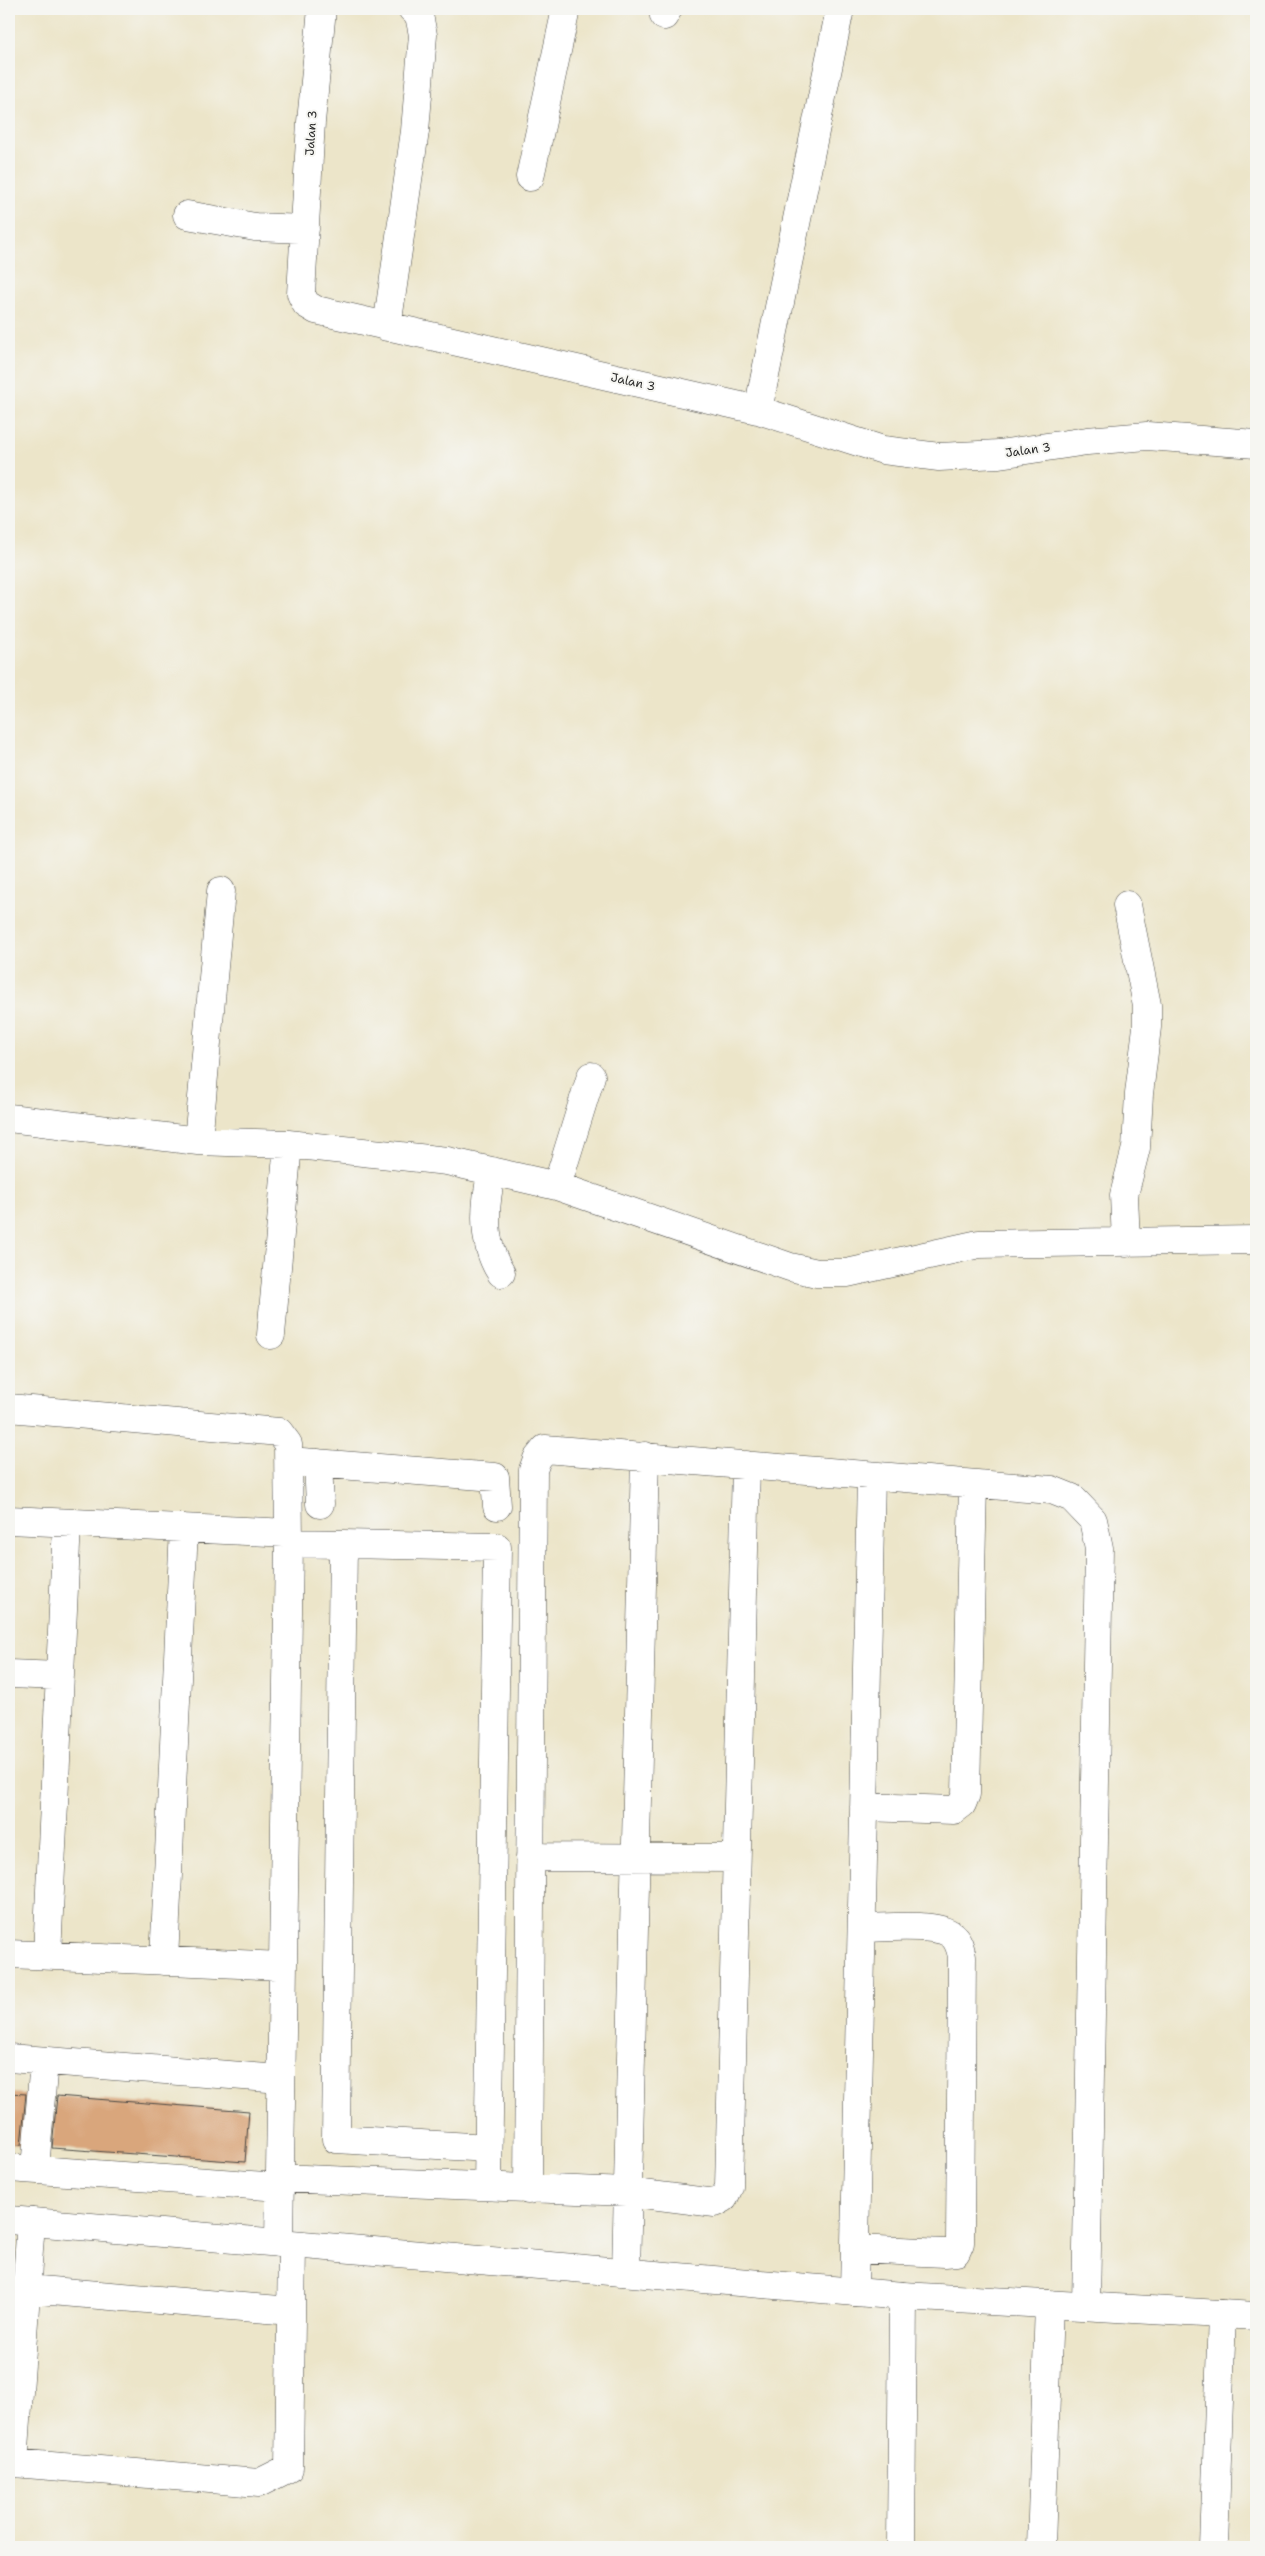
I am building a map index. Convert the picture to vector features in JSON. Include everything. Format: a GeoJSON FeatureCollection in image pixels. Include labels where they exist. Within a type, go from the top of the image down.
{"type":"FeatureCollection","features":[{"type":"Feature","properties":{"kind":"street","name":"Jalan 3"},"geometry":{"type":"LineString","coordinates":[[322,9],[311,122],[301,294],[306,304],[316,310],[758,410],[882,450],[939,457],[999,454],[1087,441],[1147,436],[1256,444]]}},
{"type":"Feature","properties":{"kind":"street"},"geometry":{"type":"LineString","coordinates":[[387,327],[415,131],[423,35],[419,15],[412,9]]}},
{"type":"Feature","properties":{"kind":"street"},"geometry":{"type":"LineString","coordinates":[[530,177],[566,9]]}},
{"type":"Feature","properties":{"kind":"street"},"geometry":{"type":"LineString","coordinates":[[758,410],[840,9]]}},
{"type":"Feature","properties":{"kind":"street"},"geometry":{"type":"LineString","coordinates":[[187,215],[255,227],[305,229]]}},
{"type":"Feature","properties":{"kind":"street"},"geometry":{"type":"LineString","coordinates":[[198,1141],[221,891]]}},
{"type":"Feature","properties":{"kind":"street"},"geometry":{"type":"LineString","coordinates":[[1126,1243],[1124,1195],[1136,1148],[1140,1078],[1148,1028],[1147,1005],[1127,905]]}},
{"type":"Feature","properties":{"kind":"street"},"geometry":{"type":"LineString","coordinates":[[557,1186],[591,1076]]}},
{"type":"Feature","properties":{"kind":"street"},"geometry":{"type":"LineString","coordinates":[[9,1118],[198,1141],[288,1144],[447,1161],[557,1186],[790,1267],[817,1273],[846,1273],[979,1244],[1256,1240]]}},
{"type":"Feature","properties":{"kind":"street"},"geometry":{"type":"LineString","coordinates":[[271,1335],[288,1144]]}},
{"type":"Feature","properties":{"kind":"street"},"geometry":{"type":"LineString","coordinates":[[492,1171],[485,1200],[486,1218],[491,1255],[501,1273]]}},
{"type":"Feature","properties":{"kind":"street"},"geometry":{"type":"LineString","coordinates":[[9,1408],[279,1432],[288,1444],[289,1460],[279,2182],[286,2244],[291,2311],[289,2468],[259,2483],[14,2463],[26,2288],[20,2221],[286,2244],[626,2272],[903,2296],[1256,2316]]}},
{"type":"Feature","properties":{"kind":"street"},"geometry":{"type":"LineString","coordinates":[[528,2190],[533,1470],[537,1459],[545,1449],[1052,1490],[1072,1498],[1093,1520],[1098,1548],[1086,2306]]}},
{"type":"Feature","properties":{"kind":"street"},"geometry":{"type":"LineString","coordinates":[[626,2272],[645,1456]]}},
{"type":"Feature","properties":{"kind":"street"},"geometry":{"type":"LineString","coordinates":[[289,1460],[495,1477],[497,1506]]}},
{"type":"Feature","properties":{"kind":"street"},"geometry":{"type":"LineString","coordinates":[[318,1463],[320,1504]]}},
{"type":"Feature","properties":{"kind":"street"},"geometry":{"type":"LineString","coordinates":[[9,2168],[279,2182],[488,2186],[528,2190],[627,2192],[715,2203],[724,2198],[729,2187],[746,1465]]}},
{"type":"Feature","properties":{"kind":"street"},"geometry":{"type":"LineString","coordinates":[[854,2292],[871,1476]]}},
{"type":"Feature","properties":{"kind":"street"},"geometry":{"type":"LineString","coordinates":[[864,1808],[954,1810],[962,1804],[966,1794],[973,1484]]}},
{"type":"Feature","properties":{"kind":"street"},"geometry":{"type":"LineString","coordinates":[[9,1520],[184,1528],[343,1544],[497,1547],[488,2186]]}},
{"type":"Feature","properties":{"kind":"street"},"geometry":{"type":"LineString","coordinates":[[46,1955],[67,1522]]}},
{"type":"Feature","properties":{"kind":"street"},"geometry":{"type":"LineString","coordinates":[[164,1961],[184,1528]]}},
{"type":"Feature","properties":{"kind":"street"},"geometry":{"type":"LineString","coordinates":[[343,1544],[336,2139],[488,2148]]}},
{"type":"Feature","properties":{"kind":"street"},"geometry":{"type":"LineString","coordinates":[[9,1674],[60,1676]]}},
{"type":"Feature","properties":{"kind":"street"},"geometry":{"type":"LineString","coordinates":[[530,1857],[736,1858]]}},
{"type":"Feature","properties":{"kind":"street"},"geometry":{"type":"LineString","coordinates":[[855,2249],[946,2253],[956,2252],[960,2243],[962,1956],[959,1944],[951,1934],[936,1928],[862,1928]]}},
{"type":"Feature","properties":{"kind":"street"},"geometry":{"type":"LineString","coordinates":[[9,1954],[283,1966]]}},
{"type":"Feature","properties":{"kind":"street"},"geometry":{"type":"LineString","coordinates":[[9,2058],[281,2079]]}},
{"type":"Feature","properties":{"kind":"street"},"geometry":{"type":"LineString","coordinates":[[35,2170],[44,2061]]}},
{"type":"Feature","properties":{"kind":"street"},"geometry":{"type":"LineString","coordinates":[[26,2288],[291,2311]]}},
{"type":"Feature","properties":{"kind":"street"},"geometry":{"type":"LineString","coordinates":[[902,2547],[903,2296]]}},
{"type":"Feature","properties":{"kind":"street"},"geometry":{"type":"LineString","coordinates":[[1041,2547],[1049,2304]]}},
{"type":"Feature","properties":{"kind":"street"},"geometry":{"type":"LineString","coordinates":[[1214,2547],[1222,2314]]}},
{"type":"Feature","properties":{"kind":"building"},"geometry":{"type":"Polygon","coordinates":[[[9,2093],[26,2094],[21,2145],[9,2144],[9,2093]]]}},
{"type":"Feature","properties":{"kind":"building"},"geometry":{"type":"Polygon","coordinates":[[[57,2096],[249,2111],[245,2162],[52,2148],[57,2096]]]}}]}
